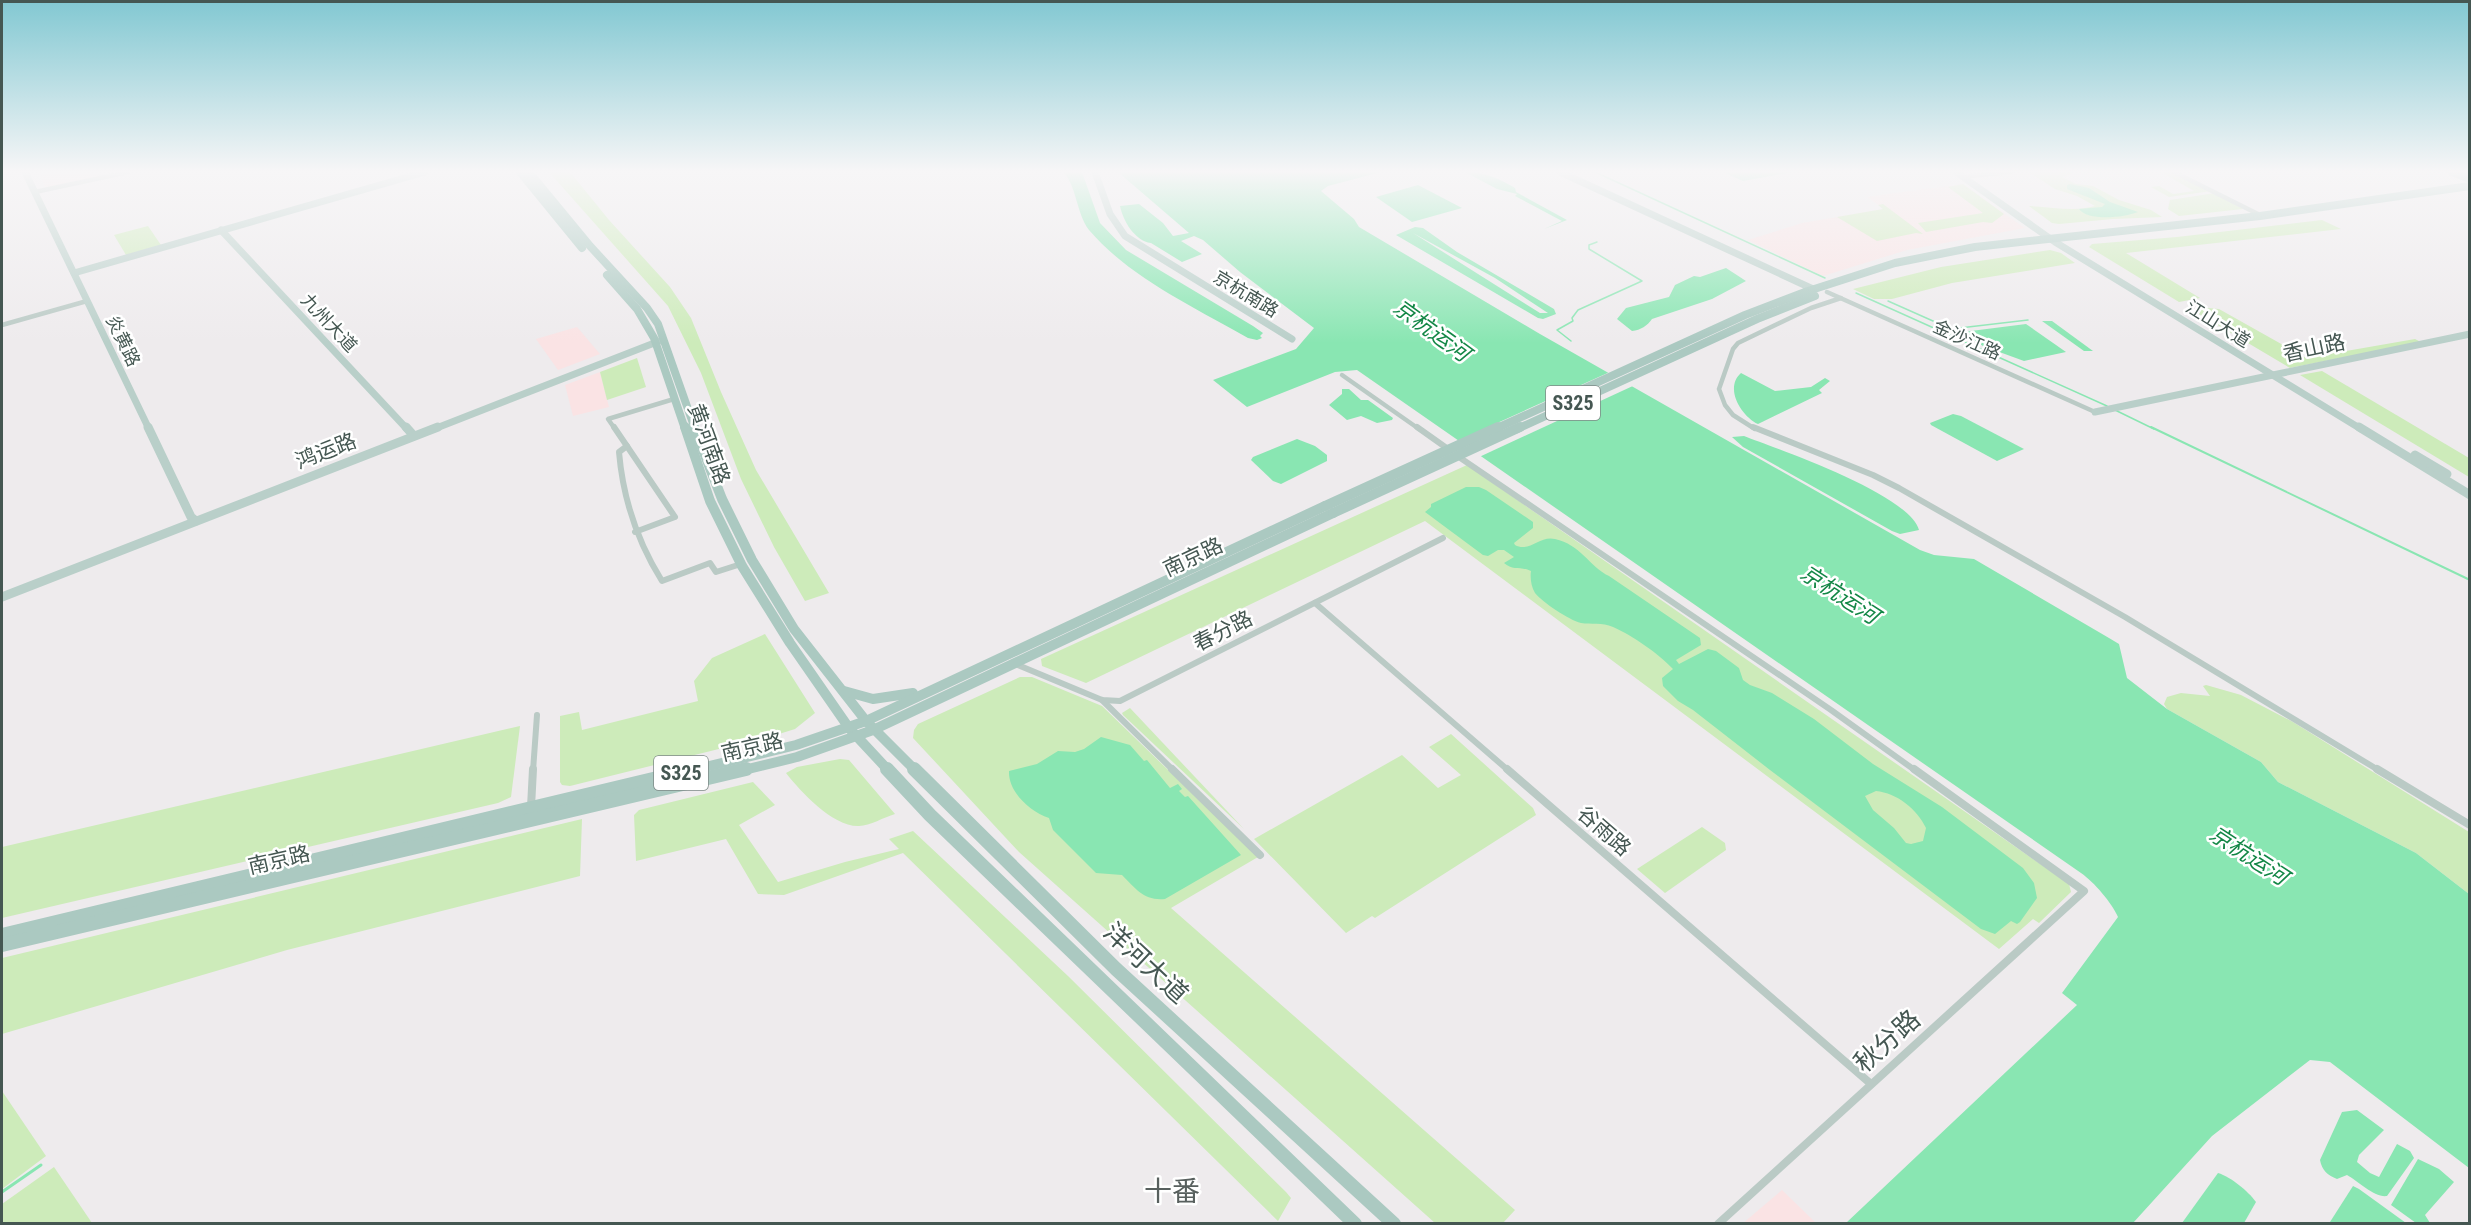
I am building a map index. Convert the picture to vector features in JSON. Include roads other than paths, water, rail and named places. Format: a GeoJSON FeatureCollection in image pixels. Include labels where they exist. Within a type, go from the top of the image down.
{"type":"FeatureCollection","features":[{"type":"Feature","properties":{"kind":"main road","name":"黄河南路"},"geometry":{"type":"LineString","coordinates":[[566,229],[637,309],[659,338],[674,399],[710,501],[741,564],[790,643],[852,733]]}},
{"type":"Feature","properties":{"kind":"main road","name":"黄河南路"},"geometry":{"type":"LineString","coordinates":[[576,229],[647,308],[706,461],[752,560],[794,629],[869,725]]}},
{"type":"Feature","properties":{"kind":"main road","name":"S325"},"geometry":{"type":"LineString","coordinates":[[1329,510],[1757,319],[1813,291],[1865,271],[1918,258],[2143,229]]}},
{"type":"Feature","properties":{"kind":"main road","name":"S325"},"geometry":{"type":"LineString","coordinates":[[1813,291],[1827,292],[1873,275],[1923,262],[2056,239],[2154,229]]}},
{"type":"Feature","properties":{"kind":"main road","name":"南京路"},"geometry":{"type":"LineString","coordinates":[[2,935],[531,814],[796,757],[869,725],[1021,648],[1329,510]]}},
{"type":"Feature","properties":{"kind":"main road","name":"南京路"},"geometry":{"type":"LineString","coordinates":[[869,725],[1013,663],[1329,510]]}},
{"type":"Feature","properties":{"kind":"main road"},"geometry":{"type":"LineString","coordinates":[[841,690],[858,697],[873,699],[915,693],[1021,648]]}},
{"type":"Feature","properties":{"kind":"main road","name":"洋河大道"},"geometry":{"type":"LineString","coordinates":[[869,725],[1116,969],[1394,1224]]}},
{"type":"Feature","properties":{"kind":"main road","name":"洋河大道"},"geometry":{"type":"LineString","coordinates":[[852,733],[930,814],[1355,1224]]}},
{"type":"Feature","properties":{"kind":"main road","name":"南京路"},"geometry":{"type":"LineString","coordinates":[[2,945],[531,814]]}},
{"type":"Feature","properties":{"kind":"street","name":"炎黄路"},"geometry":{"type":"LineString","coordinates":[[53,229],[193,519]]}},
{"type":"Feature","properties":{"kind":"street","name":"京杭南路"},"geometry":{"type":"LineString","coordinates":[[1117,229],[1292,339]]}},
{"type":"Feature","properties":{"kind":"street"},"geometry":{"type":"LineString","coordinates":[[1683,229],[1813,291]]}},
{"type":"Feature","properties":{"kind":"street"},"geometry":{"type":"LineString","coordinates":[[1686,229],[1813,291]]}},
{"type":"Feature","properties":{"kind":"street","name":"江山大道"},"geometry":{"type":"LineString","coordinates":[[2042,229],[2469,495]]}},
{"type":"Feature","properties":{"kind":"street","name":"江山大道"},"geometry":{"type":"LineString","coordinates":[[2043,229],[2056,239]]}},
{"type":"Feature","properties":{"kind":"street"},"geometry":{"type":"LineString","coordinates":[[74,273],[221,230]]}},
{"type":"Feature","properties":{"kind":"street","name":"九州大道"},"geometry":{"type":"LineString","coordinates":[[221,230],[412,434]]}},
{"type":"Feature","properties":{"kind":"street","name":"金沙江路"},"geometry":{"type":"LineString","coordinates":[[1827,292],[2095,412]]}},
{"type":"Feature","properties":{"kind":"street"},"geometry":{"type":"LineString","coordinates":[[1841,298],[1811,308],[1738,343],[1733,349],[1719,390],[1721,398],[1733,415],[1763,433],[1851,466],[1899,488],[2126,617],[2469,825]]}},
{"type":"Feature","properties":{"kind":"street"},"geometry":{"type":"LineString","coordinates":[[2,325],[87,301]]}},
{"type":"Feature","properties":{"kind":"street","name":"香山路"},"geometry":{"type":"LineString","coordinates":[[2095,412],[2469,334]]}},
{"type":"Feature","properties":{"kind":"street","name":"鸿运路"},"geometry":{"type":"LineString","coordinates":[[2,591],[659,338]]}},
{"type":"Feature","properties":{"kind":"street","name":"秋分路"},"geometry":{"type":"LineString","coordinates":[[1342,375],[1472,467],[1831,710],[2084,891],[1718,1224]]}},
{"type":"Feature","properties":{"kind":"street","name":"江山大道"},"geometry":{"type":"LineString","coordinates":[[2276,375],[2469,488]]}},
{"type":"Feature","properties":{"kind":"street"},"geometry":{"type":"LineString","coordinates":[[635,532],[675,518],[608,419],[674,399]]}},
{"type":"Feature","properties":{"kind":"street"},"geometry":{"type":"LineString","coordinates":[[627,446],[618,452],[620,477],[635,532],[647,559],[662,580],[710,563],[716,572],[741,564]]}},
{"type":"Feature","properties":{"kind":"street","name":"鸿运路"},"geometry":{"type":"LineString","coordinates":[[2,597],[193,519]]}},
{"type":"Feature","properties":{"kind":"street","name":"春分路"},"geometry":{"type":"LineString","coordinates":[[1013,663],[1102,700],[1120,701],[1443,538]]}},
{"type":"Feature","properties":{"kind":"street","name":"谷雨路"},"geometry":{"type":"LineString","coordinates":[[1315,603],[1871,1084]]}},
{"type":"Feature","properties":{"kind":"street"},"geometry":{"type":"LineString","coordinates":[[1102,700],[1260,855]]}},
{"type":"Feature","properties":{"kind":"street"},"geometry":{"type":"LineString","coordinates":[[1119,716],[1120,701]]}},
{"type":"Feature","properties":{"kind":"street"},"geometry":{"type":"LineString","coordinates":[[531,814],[537,715]]}},
{"type":"Feature","properties":{"kind":"water"},"geometry":{"type":"Polygon","coordinates":[[[1106,229],[1126,250],[1253,326],[1263,333],[1260,336],[1262,338],[1257,340],[1248,338],[1143,277],[1105,247],[1089,230],[1106,229]]]}},
{"type":"Feature","properties":{"kind":"water","name":"京杭运河"},"geometry":{"type":"Polygon","coordinates":[[[1131,229],[1168,229],[1173,236],[1189,233],[1185,229],[1363,229],[1540,334],[1920,550],[1934,555],[1974,559],[2119,644],[2127,678],[2167,709],[2261,762],[2278,782],[2416,853],[2469,894],[2469,1168],[2330,1062],[2310,1060],[2212,1136],[2133,1223],[1846,1223],[2077,1005],[2062,993],[2118,917],[2112,905],[2081,873],[1357,370],[1335,372],[1247,407],[1213,380],[1296,349],[1314,328],[1240,272],[1203,240],[1194,236],[1181,241],[1202,254],[1182,262],[1140,238],[1131,229]]]}},
{"type":"Feature","properties":{"kind":"water"},"geometry":{"type":"Polygon","coordinates":[[[1410,229],[1425,229],[1457,252],[1554,309],[1556,314],[1543,319],[1396,235],[1410,229]],[[1413,233],[1540,313],[1548,313],[1495,278],[1413,233]]]}},
{"type":"Feature","properties":{"kind":"water"},"geometry":{"type":"Polygon","coordinates":[[[1726,268],[1746,281],[1712,299],[1652,319],[1638,330],[1632,331],[1617,319],[1626,308],[1669,297],[1675,285],[1694,276],[1700,277],[1726,268]]]}},
{"type":"Feature","properties":{"kind":"water"},"geometry":{"type":"Polygon","coordinates":[[[2042,321],[2052,321],[2093,351],[2084,351],[2042,321]]]}},
{"type":"Feature","properties":{"kind":"water"},"geometry":{"type":"Polygon","coordinates":[[[2026,324],[2066,352],[2024,361],[1983,346],[1963,332],[2026,324]]]}},
{"type":"Feature","properties":{"kind":"water"},"geometry":{"type":"Polygon","coordinates":[[[1741,373],[1775,391],[1811,387],[1825,378],[1830,381],[1819,390],[1822,393],[1758,424],[1746,415],[1734,394],[1736,379],[1741,373]]]}},
{"type":"Feature","properties":{"kind":"water"},"geometry":{"type":"Polygon","coordinates":[[[1342,389],[1349,389],[1361,400],[1368,400],[1393,418],[1392,420],[1377,423],[1361,416],[1347,420],[1329,405],[1342,394],[1342,389]]]}},
{"type":"Feature","properties":{"kind":"water"},"geometry":{"type":"Polygon","coordinates":[[[1953,414],[2024,449],[1997,461],[1930,423],[1953,414]]]}},
{"type":"Feature","properties":{"kind":"water"},"geometry":{"type":"Polygon","coordinates":[[[1744,436],[1813,462],[1869,488],[1910,516],[1919,530],[1900,534],[1892,531],[1743,447],[1732,437],[1744,436]]]}},
{"type":"Feature","properties":{"kind":"water"},"geometry":{"type":"Polygon","coordinates":[[[1297,439],[1315,446],[1327,455],[1327,461],[1281,484],[1273,481],[1251,460],[1253,457],[1297,439]]]}},
{"type":"Feature","properties":{"kind":"water"},"geometry":{"type":"Polygon","coordinates":[[[1466,487],[1479,487],[1486,490],[1533,522],[1533,528],[1514,543],[1515,545],[1530,546],[1550,538],[1571,546],[1602,572],[1700,638],[1701,645],[1676,660],[1679,664],[1708,649],[1716,651],[1739,668],[1743,680],[1750,685],[1772,693],[1814,719],[1873,764],[1942,807],[2023,868],[2034,883],[2037,898],[2017,924],[2011,921],[1995,934],[1981,929],[1693,710],[1678,701],[1663,686],[1662,678],[1673,669],[1653,651],[1613,627],[1581,623],[1556,610],[1535,593],[1531,582],[1531,571],[1511,567],[1504,563],[1514,557],[1504,550],[1498,550],[1488,556],[1483,555],[1425,512],[1431,504],[1466,487]],[[1876,791],[1865,796],[1873,810],[1894,828],[1906,843],[1923,841],[1926,828],[1917,814],[1906,803],[1884,792],[1876,791]]]}},
{"type":"Feature","properties":{"kind":"water"},"geometry":{"type":"Polygon","coordinates":[[[1101,737],[1130,745],[1144,761],[1147,760],[1170,788],[1178,784],[1182,789],[1179,791],[1185,797],[1188,796],[1241,855],[1165,899],[1146,896],[1122,875],[1096,873],[1053,830],[1049,818],[1034,811],[1021,799],[1012,786],[1009,771],[1037,764],[1058,751],[1075,752],[1084,749],[1101,737]]]}},
{"type":"Feature","properties":{"kind":"water"},"geometry":{"type":"Polygon","coordinates":[[[2357,1110],[2384,1130],[2359,1155],[2357,1162],[2370,1173],[2379,1177],[2397,1144],[2410,1151],[2414,1158],[2387,1196],[2372,1192],[2347,1175],[2337,1179],[2322,1167],[2320,1160],[2342,1112],[2357,1110]]]}},
{"type":"Feature","properties":{"kind":"water"},"geometry":{"type":"Polygon","coordinates":[[[2418,1159],[2439,1169],[2454,1182],[2425,1215],[2430,1223],[2416,1223],[2391,1205],[2418,1159]]]}},
{"type":"Feature","properties":{"kind":"water"},"geometry":{"type":"Polygon","coordinates":[[[2218,1173],[2239,1185],[2256,1202],[2244,1223],[2182,1223],[2218,1173]]]}},
{"type":"Feature","properties":{"kind":"water"},"geometry":{"type":"Polygon","coordinates":[[[2353,1186],[2359,1189],[2406,1223],[2331,1223],[2353,1186]]]}},
{"type":"Feature","properties":{"kind":"waterway"},"geometry":{"type":"LineString","coordinates":[[1719,229],[1825,278]]}},
{"type":"Feature","properties":{"kind":"waterway"},"geometry":{"type":"LineString","coordinates":[[1571,341],[1557,330],[1573,321],[1572,318],[1578,310],[1642,281],[1589,249],[1589,245],[1597,242]]}},
{"type":"Feature","properties":{"kind":"waterway"},"geometry":{"type":"LineString","coordinates":[[1856,293],[2107,406]]}},
{"type":"Feature","properties":{"kind":"waterway"},"geometry":{"type":"LineString","coordinates":[[1888,301],[1951,329],[2028,320]]}},
{"type":"Feature","properties":{"kind":"waterway"},"geometry":{"type":"LineString","coordinates":[[2115,410],[2154,429]]}},
{"type":"Feature","properties":{"kind":"waterway"},"geometry":{"type":"LineString","coordinates":[[2151,427],[2470,580]]}},
{"type":"Feature","properties":{"kind":"waterway"},"geometry":{"type":"LineString","coordinates":[[2,1192],[41,1165]]}},
{"type":"Feature","properties":{"kind":"district","name":"十番"},"geometry":{"type":"Point","coordinates":[1172,1191]}}]}
